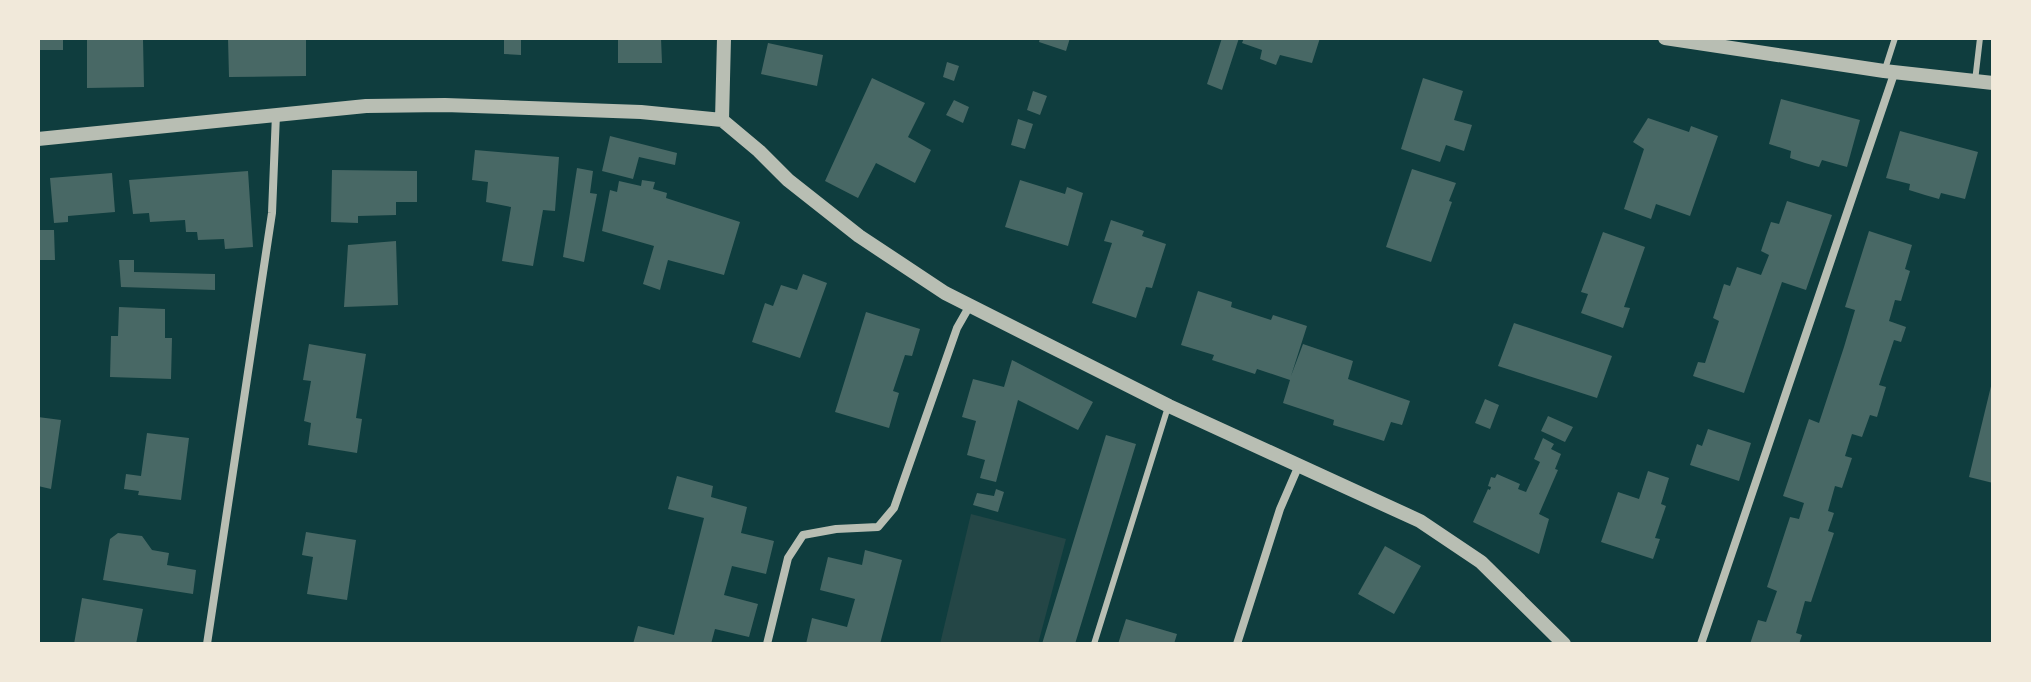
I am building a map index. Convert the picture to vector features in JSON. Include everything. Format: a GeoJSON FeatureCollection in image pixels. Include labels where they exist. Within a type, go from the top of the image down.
{"type":"FeatureCollection","features":[{"type":"Feature","properties":{"kind":"street"},"geometry":{"type":"LineString","coordinates":[[722,120],[724,38]]}},
{"type":"Feature","properties":{"kind":"street"},"geometry":{"type":"LineString","coordinates":[[1665,38],[1993,83]]}},
{"type":"Feature","properties":{"kind":"street"},"geometry":{"type":"LineString","coordinates":[[1701,644],[1890,71]]}},
{"type":"Feature","properties":{"kind":"street"},"geometry":{"type":"LineString","coordinates":[[38,139],[366,106],[445,105],[641,112],[722,120],[788,180],[859,236],[969,307],[1169,406],[1420,521],[1481,562],[1564,644]]}},
{"type":"Feature","properties":{"kind":"street"},"geometry":{"type":"LineString","coordinates":[[207,644],[272,213],[276,113]]}},
{"type":"Feature","properties":{"kind":"street"},"geometry":{"type":"LineString","coordinates":[[767,644],[788,558],[803,535],[836,529],[878,527],[894,508],[957,328],[969,307]]}},
{"type":"Feature","properties":{"kind":"street"},"geometry":{"type":"LineString","coordinates":[[1237,644],[1280,509],[1299,465]]}},
{"type":"Feature","properties":{"kind":"lane"},"geometry":{"type":"LineString","coordinates":[[1890,71],[1895,38]]}},
{"type":"Feature","properties":{"kind":"lane"},"geometry":{"type":"LineString","coordinates":[[1975,81],[1980,38]]}},
{"type":"Feature","properties":{"kind":"lane"},"geometry":{"type":"LineString","coordinates":[[1094,644],[1169,406]]}},
{"type":"Feature","properties":{"kind":"shaded area"},"geometry":{"type":"Polygon","coordinates":[[[971,514],[1066,539],[1038,644],[940,644],[971,514]]]}},
{"type":"Feature","properties":{"kind":"building"},"geometry":{"type":"Polygon","coordinates":[[[38,38],[63,38],[63,50],[38,50],[38,38]]]}},
{"type":"Feature","properties":{"kind":"building"},"geometry":{"type":"Polygon","coordinates":[[[228,38],[306,38],[306,76],[229,77],[228,38]]]}},
{"type":"Feature","properties":{"kind":"building"},"geometry":{"type":"Polygon","coordinates":[[[504,38],[521,38],[521,55],[504,54],[504,38]]]}},
{"type":"Feature","properties":{"kind":"building"},"geometry":{"type":"Polygon","coordinates":[[[618,38],[661,38],[662,63],[618,63],[618,38]]]}},
{"type":"Feature","properties":{"kind":"building"},"geometry":{"type":"Polygon","coordinates":[[[1040,38],[1070,38],[1066,51],[1039,42],[1040,38]]]}},
{"type":"Feature","properties":{"kind":"building"},"geometry":{"type":"Polygon","coordinates":[[[1222,38],[1239,38],[1222,90],[1207,84],[1222,38]]]}},
{"type":"Feature","properties":{"kind":"building"},"geometry":{"type":"Polygon","coordinates":[[[1244,38],[1320,38],[1312,63],[1280,55],[1276,65],[1260,59],[1262,50],[1242,43],[1244,38]]]}},
{"type":"Feature","properties":{"kind":"building"},"geometry":{"type":"Polygon","coordinates":[[[143,39],[144,87],[87,88],[87,40],[143,39]]]}},
{"type":"Feature","properties":{"kind":"building"},"geometry":{"type":"Polygon","coordinates":[[[768,43],[823,55],[817,86],[761,74],[768,43]]]}},
{"type":"Feature","properties":{"kind":"building"},"geometry":{"type":"Polygon","coordinates":[[[947,62],[959,66],[954,81],[943,77],[947,62]]]}},
{"type":"Feature","properties":{"kind":"building"},"geometry":{"type":"Polygon","coordinates":[[[872,78],[925,103],[908,137],[931,150],[915,183],[876,163],[858,198],[825,181],[872,78]]]}},
{"type":"Feature","properties":{"kind":"building"},"geometry":{"type":"Polygon","coordinates":[[[1423,78],[1463,91],[1454,120],[1472,125],[1464,151],[1446,145],[1440,162],[1401,149],[1423,78]]]}},
{"type":"Feature","properties":{"kind":"building"},"geometry":{"type":"Polygon","coordinates":[[[1033,91],[1047,96],[1040,115],[1027,110],[1033,91]]]}},
{"type":"Feature","properties":{"kind":"building"},"geometry":{"type":"Polygon","coordinates":[[[1781,99],[1860,120],[1847,167],[1822,160],[1819,167],[1805,163],[1790,158],[1791,151],[1769,144],[1781,99]]]}},
{"type":"Feature","properties":{"kind":"building"},"geometry":{"type":"Polygon","coordinates":[[[954,100],[969,107],[963,123],[946,115],[954,100]]]}},
{"type":"Feature","properties":{"kind":"building"},"geometry":{"type":"Polygon","coordinates":[[[1648,118],[1689,132],[1691,126],[1718,136],[1690,216],[1656,204],[1651,219],[1624,209],[1644,149],[1633,142],[1648,118]]]}},
{"type":"Feature","properties":{"kind":"building"},"geometry":{"type":"Polygon","coordinates":[[[1018,119],[1033,124],[1025,149],[1011,145],[1018,119]]]}},
{"type":"Feature","properties":{"kind":"building"},"geometry":{"type":"Polygon","coordinates":[[[1900,131],[1978,152],[1965,199],[1941,193],[1939,199],[1909,190],[1910,184],[1886,178],[1900,131]]]}},
{"type":"Feature","properties":{"kind":"building"},"geometry":{"type":"Polygon","coordinates":[[[610,136],[677,153],[675,165],[639,157],[633,179],[602,171],[610,136]]]}},
{"type":"Feature","properties":{"kind":"building"},"geometry":{"type":"Polygon","coordinates":[[[475,150],[559,157],[555,211],[543,210],[533,266],[502,261],[511,207],[486,202],[488,182],[472,180],[475,150]]]}},
{"type":"Feature","properties":{"kind":"building"},"geometry":{"type":"Polygon","coordinates":[[[577,168],[593,171],[590,193],[597,194],[584,262],[563,257],[577,168]]]}},
{"type":"Feature","properties":{"kind":"building"},"geometry":{"type":"Polygon","coordinates":[[[1412,169],[1456,183],[1431,262],[1386,247],[1412,169]]]}},
{"type":"Feature","properties":{"kind":"building"},"geometry":{"type":"Polygon","coordinates":[[[332,170],[417,171],[417,202],[396,202],[396,215],[358,216],[358,223],[331,222],[332,170]]]}},
{"type":"Feature","properties":{"kind":"building"},"geometry":{"type":"Polygon","coordinates":[[[248,171],[253,247],[225,249],[224,239],[198,240],[197,232],[186,232],[185,220],[150,222],[149,213],[133,214],[129,180],[248,171]]]}},
{"type":"Feature","properties":{"kind":"building"},"geometry":{"type":"Polygon","coordinates":[[[112,173],[115,212],[68,216],[68,222],[54,223],[50,178],[112,173]]]}},
{"type":"Feature","properties":{"kind":"building"},"geometry":{"type":"Polygon","coordinates":[[[642,180],[655,182],[653,189],[667,193],[666,198],[740,222],[724,275],[668,260],[660,290],[643,284],[654,246],[602,231],[610,190],[617,192],[619,181],[641,186],[642,180]]]}},
{"type":"Feature","properties":{"kind":"building"},"geometry":{"type":"Polygon","coordinates":[[[1020,180],[1065,194],[1067,187],[1083,193],[1068,246],[1005,227],[1020,180]]]}},
{"type":"Feature","properties":{"kind":"building"},"geometry":{"type":"Polygon","coordinates":[[[1787,201],[1832,215],[1806,290],[1782,282],[1744,393],[1693,376],[1698,362],[1705,363],[1719,321],[1713,318],[1724,284],[1730,286],[1737,267],[1761,275],[1769,255],[1761,251],[1766,236],[1771,222],[1779,224],[1787,201]]]}},
{"type":"Feature","properties":{"kind":"building"},"geometry":{"type":"Polygon","coordinates":[[[1111,220],[1144,231],[1142,236],[1166,244],[1152,288],[1146,287],[1136,318],[1092,303],[1112,243],[1104,241],[1111,220]]]}},
{"type":"Feature","properties":{"kind":"building"},"geometry":{"type":"Polygon","coordinates":[[[38,230],[54,230],[55,260],[38,260],[38,230]]]}},
{"type":"Feature","properties":{"kind":"building"},"geometry":{"type":"Polygon","coordinates":[[[1869,231],[1912,245],[1905,269],[1910,271],[1901,301],[1895,300],[1889,321],[1906,327],[1901,342],[1894,340],[1879,385],[1886,387],[1877,417],[1870,415],[1862,437],[1852,434],[1845,456],[1852,458],[1842,488],[1835,486],[1828,511],[1834,513],[1828,531],[1834,533],[1811,602],[1805,601],[1796,633],[1802,635],[1799,644],[1750,644],[1758,620],[1766,622],[1777,591],[1767,587],[1790,517],[1799,519],[1804,503],[1783,496],[1809,419],[1819,423],[1844,347],[1855,310],[1845,307],[1869,231]]]}},
{"type":"Feature","properties":{"kind":"building"},"geometry":{"type":"Polygon","coordinates":[[[1603,232],[1645,247],[1624,307],[1630,308],[1623,328],[1581,313],[1588,294],[1581,292],[1603,232]]]}},
{"type":"Feature","properties":{"kind":"building"},"geometry":{"type":"Polygon","coordinates":[[[396,241],[398,305],[344,307],[348,245],[396,241]]]}},
{"type":"Feature","properties":{"kind":"building"},"geometry":{"type":"Polygon","coordinates":[[[119,260],[134,260],[134,272],[215,274],[215,290],[121,287],[119,260]]]}},
{"type":"Feature","properties":{"kind":"building"},"geometry":{"type":"Polygon","coordinates":[[[803,274],[827,283],[800,358],[752,342],[765,303],[773,306],[781,285],[797,290],[803,274]]]}},
{"type":"Feature","properties":{"kind":"building"},"geometry":{"type":"Polygon","coordinates":[[[1198,291],[1232,302],[1231,307],[1271,320],[1273,315],[1307,326],[1291,376],[1303,344],[1353,361],[1348,379],[1410,401],[1402,425],[1391,422],[1384,441],[1333,425],[1334,420],[1283,403],[1290,380],[1257,369],[1255,374],[1212,360],[1214,355],[1181,345],[1198,291]]]}},
{"type":"Feature","properties":{"kind":"building"},"geometry":{"type":"Polygon","coordinates":[[[119,307],[165,309],[165,338],[172,338],[171,379],[110,377],[111,336],[118,336],[119,307]]]}},
{"type":"Feature","properties":{"kind":"building"},"geometry":{"type":"Polygon","coordinates":[[[866,312],[920,329],[912,356],[905,355],[893,391],[899,393],[889,428],[835,412],[866,312]]]}},
{"type":"Feature","properties":{"kind":"building"},"geometry":{"type":"Polygon","coordinates":[[[1514,323],[1612,356],[1597,398],[1498,366],[1514,323]]]}},
{"type":"Feature","properties":{"kind":"building"},"geometry":{"type":"Polygon","coordinates":[[[309,344],[366,354],[356,418],[362,419],[357,453],[308,445],[311,423],[304,421],[311,381],[303,380],[309,344]]]}},
{"type":"Feature","properties":{"kind":"building"},"geometry":{"type":"Polygon","coordinates":[[[1012,360],[1093,402],[1078,430],[1018,400],[996,482],[980,478],[985,460],[967,455],[976,421],[962,417],[973,379],[1004,387],[1012,360]]]}},
{"type":"Feature","properties":{"kind":"building"},"geometry":{"type":"Polygon","coordinates":[[[1993,382],[1993,483],[1969,477],[1993,382]]]}},
{"type":"Feature","properties":{"kind":"building"},"geometry":{"type":"Polygon","coordinates":[[[1485,399],[1499,405],[1490,429],[1475,423],[1485,399]]]}},
{"type":"Feature","properties":{"kind":"building"},"geometry":{"type":"Polygon","coordinates":[[[1548,416],[1573,427],[1565,442],[1541,431],[1548,416]]]}},
{"type":"Feature","properties":{"kind":"building"},"geometry":{"type":"Polygon","coordinates":[[[38,417],[61,420],[51,489],[38,486],[38,417]]]}},
{"type":"Feature","properties":{"kind":"building"},"geometry":{"type":"Polygon","coordinates":[[[1708,429],[1751,443],[1739,481],[1690,465],[1697,444],[1702,446],[1708,429]]]}},
{"type":"Feature","properties":{"kind":"building"},"geometry":{"type":"Polygon","coordinates":[[[147,433],[189,438],[181,500],[138,495],[139,491],[124,489],[126,474],[141,476],[147,433]]]}},
{"type":"Feature","properties":{"kind":"building"},"geometry":{"type":"Polygon","coordinates":[[[1106,435],[1136,444],[1075,644],[1042,644],[1106,435]]]}},
{"type":"Feature","properties":{"kind":"building"},"geometry":{"type":"Polygon","coordinates":[[[1543,438],[1554,444],[1551,449],[1561,454],[1555,469],[1558,470],[1539,514],[1549,519],[1539,554],[1473,522],[1490,490],[1491,477],[1495,478],[1497,474],[1520,484],[1518,489],[1526,492],[1540,462],[1534,459],[1543,438]]]}},
{"type":"Feature","properties":{"kind":"building"},"geometry":{"type":"Polygon","coordinates":[[[1648,471],[1669,478],[1661,504],[1666,506],[1655,538],[1660,539],[1653,559],[1601,542],[1618,492],[1639,499],[1648,471]]]}},
{"type":"Feature","properties":{"kind":"building"},"geometry":{"type":"Polygon","coordinates":[[[677,476],[713,486],[711,497],[747,507],[741,533],[774,541],[766,574],[732,566],[724,595],[758,604],[749,637],[715,629],[711,644],[633,644],[638,626],[674,635],[704,518],[668,509],[677,476]]]}},
{"type":"Feature","properties":{"kind":"building"},"geometry":{"type":"Polygon","coordinates":[[[996,489],[1004,492],[998,512],[973,505],[977,493],[994,496],[996,489]]]}},
{"type":"Feature","properties":{"kind":"building"},"geometry":{"type":"Polygon","coordinates":[[[306,532],[356,540],[347,600],[307,594],[313,557],[302,555],[306,532]]]}},
{"type":"Feature","properties":{"kind":"building"},"geometry":{"type":"Polygon","coordinates":[[[118,533],[142,536],[152,550],[169,553],[167,565],[196,570],[193,594],[103,580],[110,539],[118,533]]]}},
{"type":"Feature","properties":{"kind":"building"},"geometry":{"type":"Polygon","coordinates":[[[1385,546],[1421,566],[1394,614],[1358,594],[1385,546]]]}},
{"type":"Feature","properties":{"kind":"building"},"geometry":{"type":"Polygon","coordinates":[[[865,550],[902,560],[880,644],[806,644],[812,618],[847,627],[855,599],[820,590],[828,557],[862,565],[865,550]]]}},
{"type":"Feature","properties":{"kind":"building"},"geometry":{"type":"Polygon","coordinates":[[[82,598],[143,609],[136,644],[74,644],[82,598]]]}},
{"type":"Feature","properties":{"kind":"building"},"geometry":{"type":"Polygon","coordinates":[[[1126,619],[1177,634],[1174,644],[1118,644],[1126,619]]]}}]}
